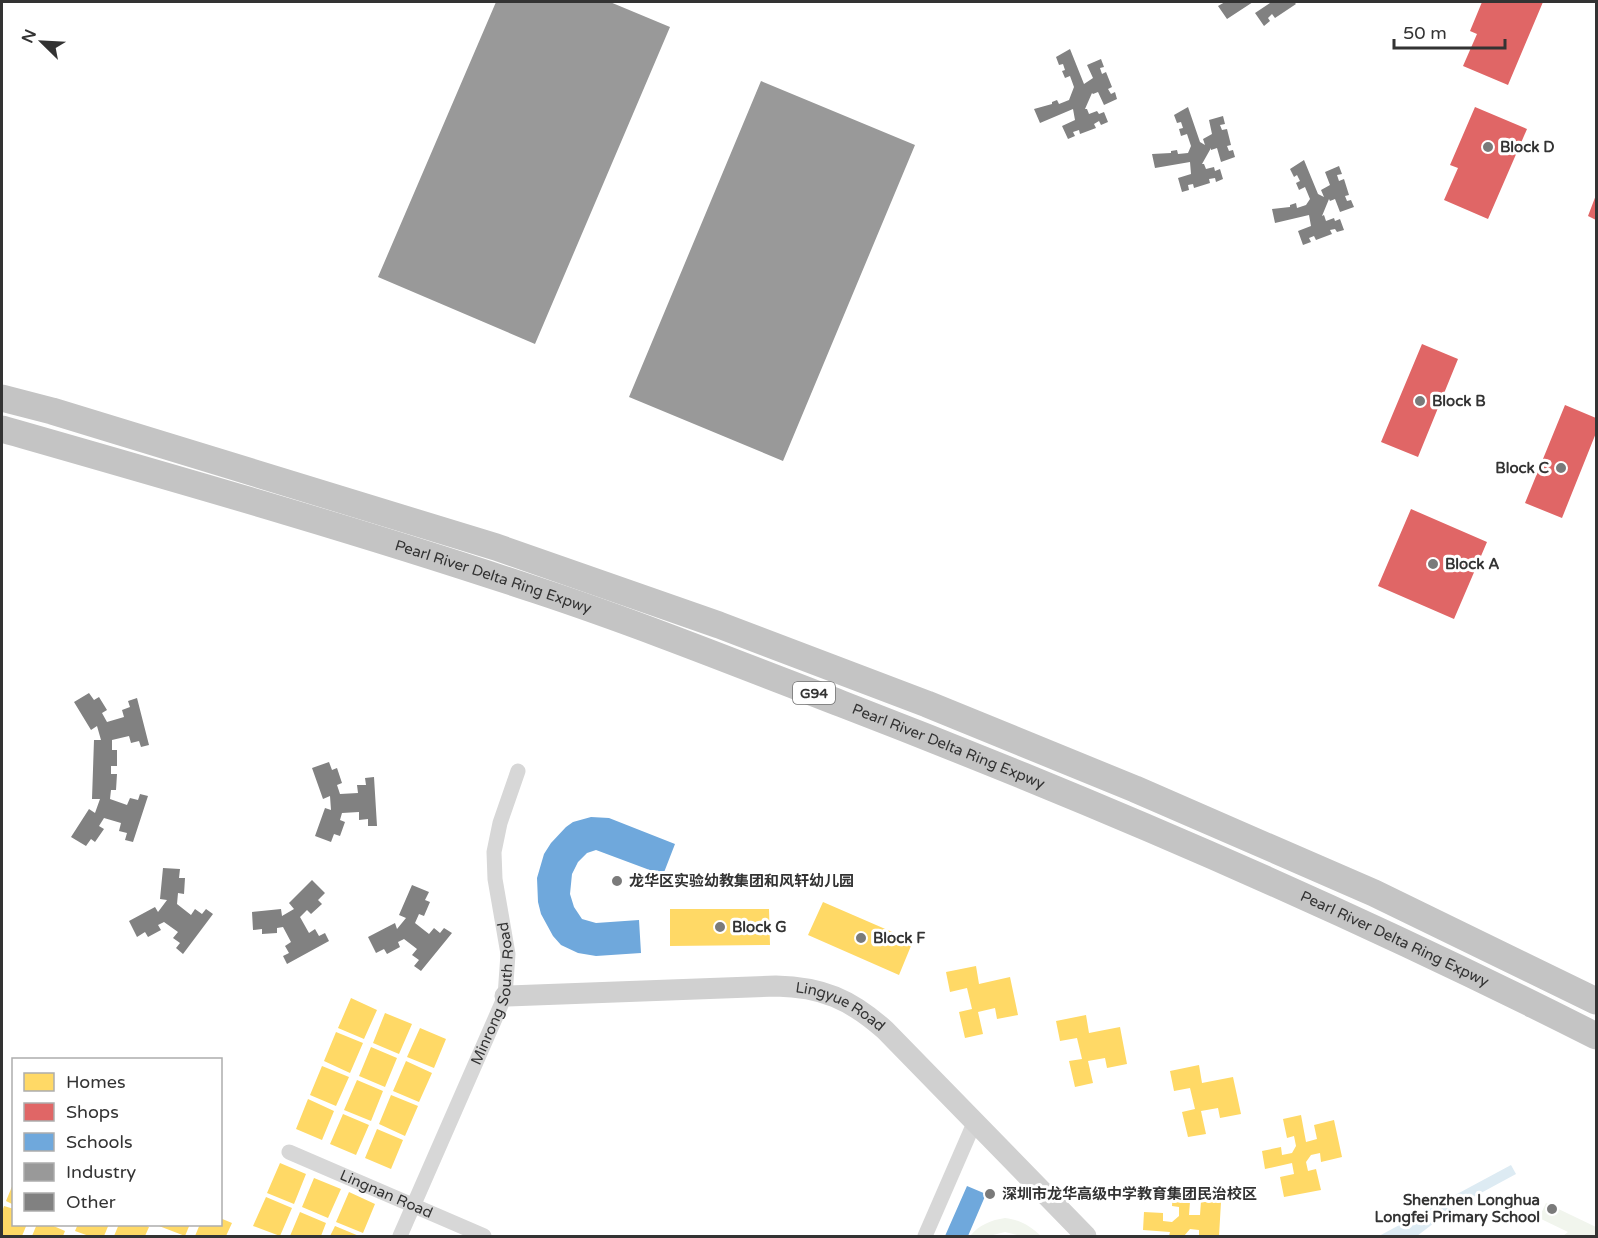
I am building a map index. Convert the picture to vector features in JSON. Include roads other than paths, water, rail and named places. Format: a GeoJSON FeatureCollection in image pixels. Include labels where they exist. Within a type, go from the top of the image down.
{"type":"FeatureCollection","features":[{"type":"Feature","properties":{"kind":"highway","name":"Pearl River Delta Ring Expwy"},"geometry":{"type":"LineString","coordinates":[[2,397],[496,547],[719,625],[916,700],[1135,789],[1374,893],[1596,1001]]}},
{"type":"Feature","properties":{"kind":"highway","name":"Pearl River Delta Ring Expwy"},"geometry":{"type":"LineString","coordinates":[[2,429],[344,528],[540,591],[749,668],[979,757],[1190,845],[1364,923],[1596,1036]]}},
{"type":"Feature","properties":{"kind":"highway"},"geometry":{"type":"LineString","coordinates":[[2,440],[120,463]]}},
{"type":"Feature","properties":{"kind":"street","name":"Minrong South Road"},"geometry":{"type":"LineString","coordinates":[[400,1236],[505,996],[508,954],[495,879],[494,852],[500,823],[518,771]]}},
{"type":"Feature","properties":{"kind":"street","name":"Lingyue Road"},"geometry":{"type":"LineString","coordinates":[[505,996],[776,986],[800,986],[824,991],[848,1001],[885,1030],[1086,1236]]}},
{"type":"Feature","properties":{"kind":"street"},"geometry":{"type":"LineString","coordinates":[[925,1236],[975,1121]]}},
{"type":"Feature","properties":{"kind":"street","name":"Lingnan Road"},"geometry":{"type":"LineString","coordinates":[[289,1152],[484,1236]]}},
{"type":"Feature","properties":{"kind":"place","name":"Block D"},"geometry":{"type":"Point","coordinates":[1488,147]}},
{"type":"Feature","properties":{"kind":"place","name":"Block B"},"geometry":{"type":"Point","coordinates":[1420,401]}},
{"type":"Feature","properties":{"kind":"place","name":"Block C"},"geometry":{"type":"Point","coordinates":[1561,468]}},
{"type":"Feature","properties":{"kind":"place","name":"Block A"},"geometry":{"type":"Point","coordinates":[1433,564]}},
{"type":"Feature","properties":{"kind":"place","name":"龙华区实验幼教集团和风轩幼儿园"},"geometry":{"type":"Point","coordinates":[617,881]}},
{"type":"Feature","properties":{"kind":"place","name":"Block G"},"geometry":{"type":"Point","coordinates":[720,927]}},
{"type":"Feature","properties":{"kind":"place","name":"Block F"},"geometry":{"type":"Point","coordinates":[861,938]}},
{"type":"Feature","properties":{"kind":"place","name":"深圳市龙华高级中学教育集团民治校区"},"geometry":{"type":"Point","coordinates":[990,1194]}},
{"type":"Feature","properties":{"kind":"place","name":"Shenzhen Longhua Longfei Primary School"},"geometry":{"type":"Point","coordinates":[1552,1209]}}]}
